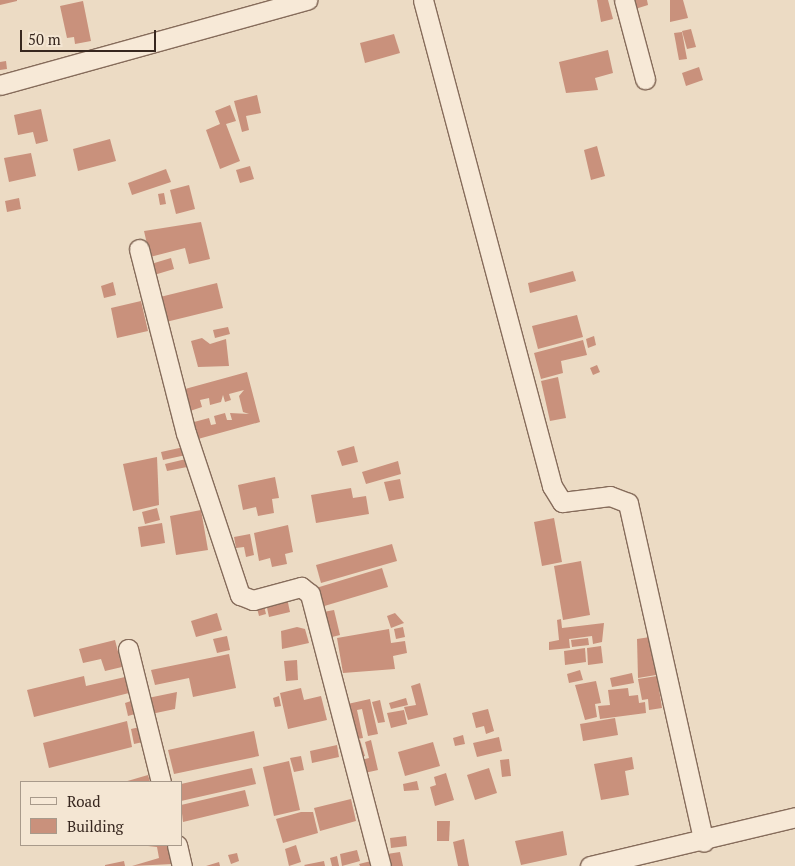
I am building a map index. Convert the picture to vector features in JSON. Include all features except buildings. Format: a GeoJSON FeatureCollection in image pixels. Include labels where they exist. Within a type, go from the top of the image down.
{"type":"FeatureCollection","features":[{"type":"Feature","properties":{"kind":"street"},"geometry":{"type":"LineString","coordinates":[[0,85],[307,0]]}},
{"type":"Feature","properties":{"kind":"street"},"geometry":{"type":"LineString","coordinates":[[423,0],[552,486],[562,502],[610,496],[628,503],[704,842]]}},
{"type":"Feature","properties":{"kind":"street"},"geometry":{"type":"LineString","coordinates":[[624,0],[646,79]]}},
{"type":"Feature","properties":{"kind":"street"},"geometry":{"type":"LineString","coordinates":[[138,249],[186,433],[240,595],[253,600],[301,587],[310,594],[381,866]]}},
{"type":"Feature","properties":{"kind":"street"},"geometry":{"type":"LineString","coordinates":[[128,649],[161,781]]}},
{"type":"Feature","properties":{"kind":"street"},"geometry":{"type":"LineString","coordinates":[[590,866],[704,842],[795,817]]}},
{"type":"Feature","properties":{"kind":"street"},"geometry":{"type":"LineString","coordinates":[[176,846],[182,866]]}}]}
